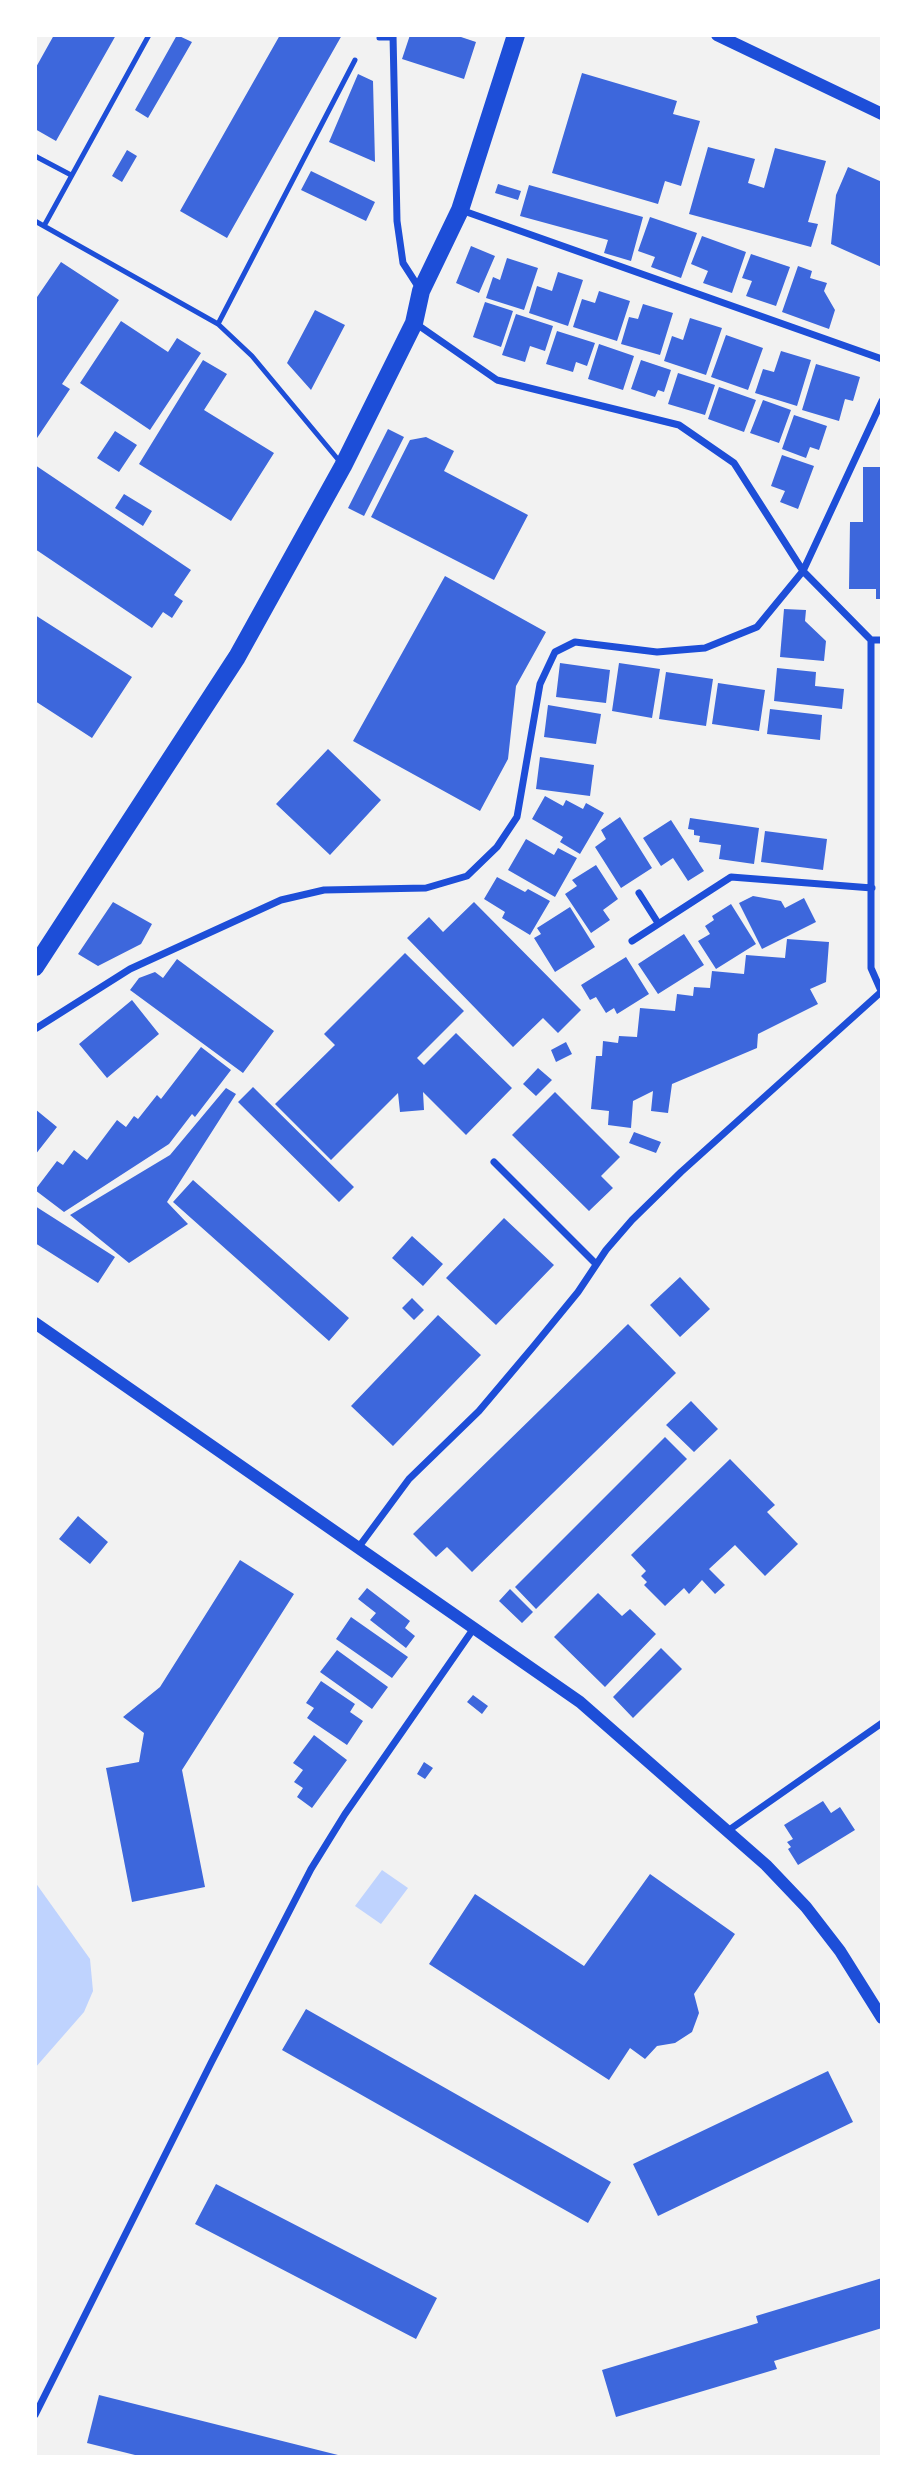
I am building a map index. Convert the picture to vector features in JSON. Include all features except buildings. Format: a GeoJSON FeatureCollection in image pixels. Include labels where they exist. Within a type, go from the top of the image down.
{"type":"FeatureCollection","features":[{"type":"Feature","properties":{"kind":"main road"},"geometry":{"type":"LineString","coordinates":[[35,967],[237,657],[343,466],[414,323],[421,291],[460,210],[516,35]]}},
{"type":"Feature","properties":{"kind":"street"},"geometry":{"type":"LineString","coordinates":[[717,35],[882,114]]}},
{"type":"Feature","properties":{"kind":"street"},"geometry":{"type":"LineString","coordinates":[[392,37],[400,242],[403,263],[421,291]]}},
{"type":"Feature","properties":{"kind":"street"},"geometry":{"type":"LineString","coordinates":[[460,210],[882,359]]}},
{"type":"Feature","properties":{"kind":"street"},"geometry":{"type":"LineString","coordinates":[[358,1548],[409,1479],[479,1411],[579,1292],[596,1264],[632,1220],[881,993],[871,968],[871,640],[803,571],[734,463],[679,425],[497,380],[414,323]]}},
{"type":"Feature","properties":{"kind":"street"},"geometry":{"type":"LineString","coordinates":[[35,1029],[130,970],[281,900],[324,890],[426,888],[467,876],[497,847],[517,817],[540,684],[555,652],[575,642],[657,652],[705,648],[757,627],[803,571],[882,401]]}},
{"type":"Feature","properties":{"kind":"street"},"geometry":{"type":"LineString","coordinates":[[871,640],[882,640]]}},
{"type":"Feature","properties":{"kind":"street"},"geometry":{"type":"LineString","coordinates":[[632,941],[731,877],[872,888]]}},
{"type":"Feature","properties":{"kind":"street"},"geometry":{"type":"LineString","coordinates":[[639,893],[658,923]]}},
{"type":"Feature","properties":{"kind":"street"},"geometry":{"type":"LineString","coordinates":[[494,1162],[596,1264]]}},
{"type":"Feature","properties":{"kind":"street"},"geometry":{"type":"LineString","coordinates":[[35,1323],[580,1702],[766,1865],[806,1908],[862,1984],[882,2018]]}},
{"type":"Feature","properties":{"kind":"street"},"geometry":{"type":"LineString","coordinates":[[35,2415],[311,1869],[345,1814],[474,1628]]}},
{"type":"Feature","properties":{"kind":"street"},"geometry":{"type":"LineString","coordinates":[[729,1830],[882,1723]]}},
{"type":"Feature","properties":{"kind":"lane"},"geometry":{"type":"LineString","coordinates":[[44,226],[149,35]]}},
{"type":"Feature","properties":{"kind":"lane"},"geometry":{"type":"LineString","coordinates":[[379,38],[392,37]]}},
{"type":"Feature","properties":{"kind":"lane"},"geometry":{"type":"LineString","coordinates":[[218,324],[355,60]]}},
{"type":"Feature","properties":{"kind":"lane"},"geometry":{"type":"LineString","coordinates":[[35,156],[71,175]]}},
{"type":"Feature","properties":{"kind":"lane"},"geometry":{"type":"LineString","coordinates":[[35,221],[218,324],[252,356],[343,466]]}},
{"type":"Feature","properties":{"kind":"water"},"geometry":{"type":"Polygon","coordinates":[[[382,1870],[408,1888],[381,1924],[355,1906],[382,1870]]]}},
{"type":"Feature","properties":{"kind":"water"},"geometry":{"type":"Polygon","coordinates":[[[35,1882],[90,1959],[93,1991],[84,2012],[35,2068],[35,1882]]]}}]}
